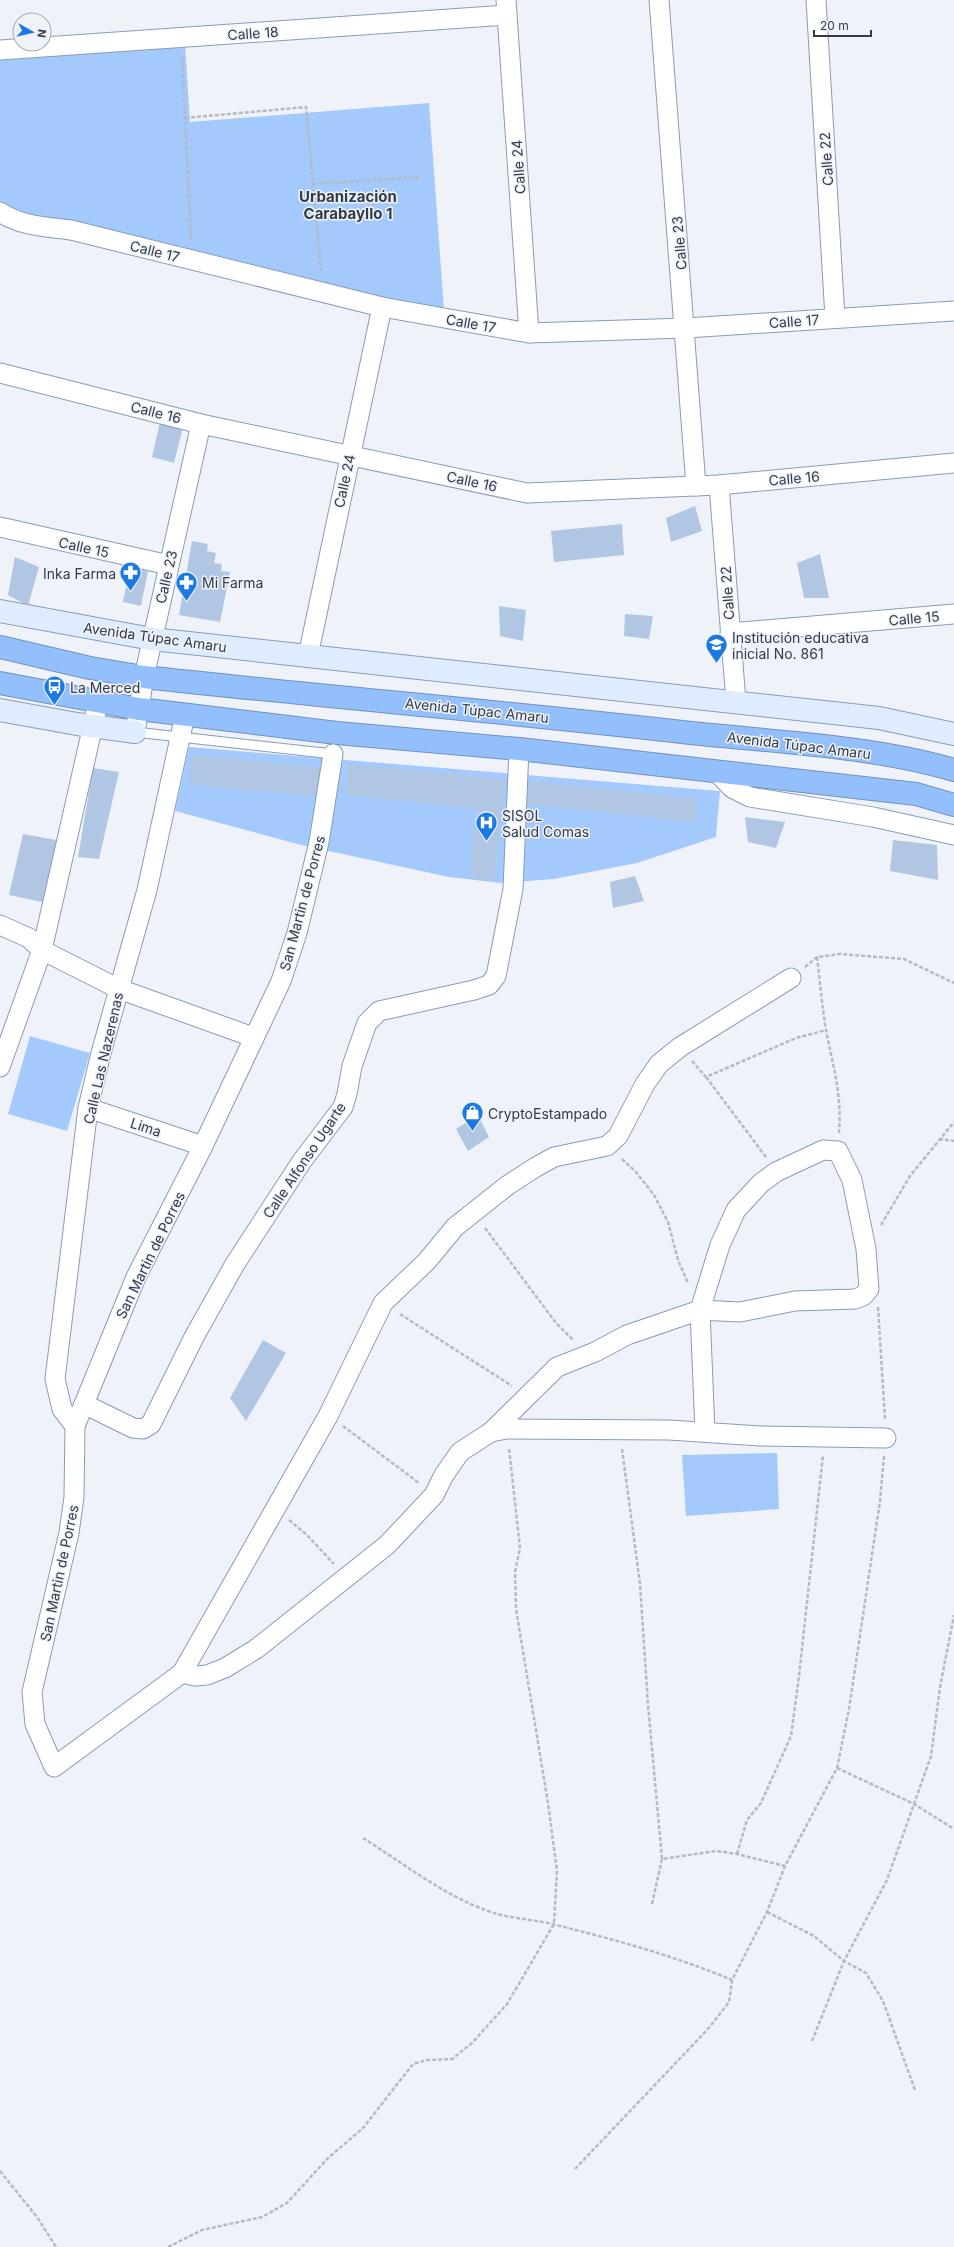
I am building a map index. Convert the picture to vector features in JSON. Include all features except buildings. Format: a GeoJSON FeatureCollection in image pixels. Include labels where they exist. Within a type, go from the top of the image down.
{"type":"FeatureCollection","features":[{"type":"Feature","properties":{"kind":"highway","name":"Avenida Túpac Amaru"},"geometry":{"type":"LineString","coordinates":[[0,647],[90,668],[144,676],[520,714],[852,751],[923,761],[954,770]]}},
{"type":"Feature","properties":{"kind":"highway"},"geometry":{"type":"LineString","coordinates":[[0,683],[98,703],[185,715],[337,733],[519,749],[916,794],[954,805]]}},
{"type":"Feature","properties":{"kind":"main road","name":"Avenida Túpac Amaru"},"geometry":{"type":"LineString","coordinates":[[0,611],[152,639],[879,718],[954,734]]}},
{"type":"Feature","properties":{"kind":"main road"},"geometry":{"type":"LineString","coordinates":[[0,710],[135,732]]}},
{"type":"Feature","properties":{"kind":"street","name":"Calle 23"},"geometry":{"type":"LineString","coordinates":[[659,0],[686,328],[696,486]]}},
{"type":"Feature","properties":{"kind":"street","name":"Calle 22"},"geometry":{"type":"LineString","coordinates":[[816,0],[835,318]]}},
{"type":"Feature","properties":{"kind":"street","name":"Calle 18"},"geometry":{"type":"LineString","coordinates":[[0,50],[182,38],[506,8]]}},
{"type":"Feature","properties":{"kind":"street","name":"Calle 24"},"geometry":{"type":"LineString","coordinates":[[506,8],[529,333]]}},
{"type":"Feature","properties":{"kind":"street","name":"Calle 17"},"geometry":{"type":"LineString","coordinates":[[0,212],[7,216],[31,224],[71,230],[382,307],[529,333],[686,328],[954,311]]}},
{"type":"Feature","properties":{"kind":"street","name":"Calle 24"},"geometry":{"type":"LineString","coordinates":[[308,656],[382,307]]}},
{"type":"Feature","properties":{"kind":"street","name":"Calle 16"},"geometry":{"type":"LineString","coordinates":[[0,374],[201,424],[527,493],[719,485],[954,463]]}},
{"type":"Feature","properties":{"kind":"street","name":"Calle 23"},"geometry":{"type":"LineString","coordinates":[[135,732],[144,676],[201,424]]}},
{"type":"Feature","properties":{"kind":"street","name":"Calle 22"},"geometry":{"type":"LineString","coordinates":[[719,485],[736,702]]}},
{"type":"Feature","properties":{"kind":"street","name":"Calle 15"},"geometry":{"type":"LineString","coordinates":[[0,527],[169,565]]}},
{"type":"Feature","properties":{"kind":"street","name":"Calle 15"},"geometry":{"type":"LineString","coordinates":[[730,633],[954,614]]}},
{"type":"Feature","properties":{"kind":"street"},"geometry":{"type":"LineString","coordinates":[[0,1067],[42,950],[98,703]]}},
{"type":"Feature","properties":{"kind":"street","name":"Calle Las Nazerenas"},"geometry":{"type":"LineString","coordinates":[[74,1426],[62,1410],[55,1379],[88,1108],[147,890],[185,715]]}},
{"type":"Feature","properties":{"kind":"street","name":"Calle Alfonso Ugarte"},"geometry":{"type":"LineString","coordinates":[[84,1404],[133,1428],[143,1429],[151,1424],[194,1337],[234,1264],[302,1161],[343,1107],[352,1066],[367,1023],[379,1011],[474,990],[489,985],[496,976],[512,889],[519,749]]}},
{"type":"Feature","properties":{"kind":"street","name":"San Martin de Porres"},"geometry":{"type":"LineString","coordinates":[[182,1673],[54,1767],[35,1724],[32,1692],[69,1533],[74,1497],[74,1426],[136,1277],[203,1146],[253,1037],[281,981],[297,933],[319,842],[333,754]]}},
{"type":"Feature","properties":{"kind":"street"},"geometry":{"type":"LineString","coordinates":[[716,771],[732,788],[750,797],[873,818],[954,835]]}},
{"type":"Feature","properties":{"kind":"street"},"geometry":{"type":"LineString","coordinates":[[0,925],[29,938],[42,950],[119,989],[253,1037]]}},
{"type":"Feature","properties":{"kind":"street"},"geometry":{"type":"LineString","coordinates":[[705,1432],[700,1310],[720,1244],[736,1210],[761,1183],[776,1172],[824,1150],[838,1151],[852,1180],[866,1249],[869,1288],[863,1296],[855,1299],[795,1301],[740,1312],[700,1310],[627,1335],[587,1355],[557,1367],[499,1431],[460,1452],[444,1475],[434,1495],[387,1545],[256,1649],[226,1668],[207,1675],[194,1676],[182,1673],[277,1510],[328,1416],[382,1303],[427,1262],[455,1228],[508,1185],[554,1157],[606,1146],[618,1136],[645,1084],[659,1064],[680,1047],[790,978]]}},
{"type":"Feature","properties":{"kind":"street","name":"Lima"},"geometry":{"type":"LineString","coordinates":[[88,1108],[203,1146]]}},
{"type":"Feature","properties":{"kind":"street"},"geometry":{"type":"LineString","coordinates":[[499,1431],[705,1432],[886,1438]]}},
{"type":"Feature","properties":{"kind":"lane"},"geometry":{"type":"LineString","coordinates":[[135,732],[333,754]]}},
{"type":"Feature","properties":{"kind":"path"},"geometry":{"type":"LineString","coordinates":[[182,38],[192,260]]}},
{"type":"Feature","properties":{"kind":"path"},"geometry":{"type":"LineString","coordinates":[[185,118],[306,107],[323,293]]}},
{"type":"Feature","properties":{"kind":"path"},"geometry":{"type":"LineString","coordinates":[[313,184],[420,177]]}},
{"type":"Feature","properties":{"kind":"path"},"geometry":{"type":"LineString","coordinates":[[790,978],[817,957],[840,954],[904,959],[954,983]]}},
{"type":"Feature","properties":{"kind":"path"},"geometry":{"type":"LineString","coordinates":[[817,957],[826,1030],[839,1088],[841,1112],[838,1151]]}},
{"type":"Feature","properties":{"kind":"path"},"geometry":{"type":"LineString","coordinates":[[706,1077],[796,1038],[826,1030]]}},
{"type":"Feature","properties":{"kind":"path"},"geometry":{"type":"LineString","coordinates":[[680,1047],[706,1077],[776,1172]]}},
{"type":"Feature","properties":{"kind":"path"},"geometry":{"type":"LineString","coordinates":[[866,1249],[910,1176],[938,1139],[954,1122]]}},
{"type":"Feature","properties":{"kind":"path"},"geometry":{"type":"LineString","coordinates":[[938,1139],[954,1141]]}},
{"type":"Feature","properties":{"kind":"path"},"geometry":{"type":"LineString","coordinates":[[606,1146],[637,1173],[654,1195],[668,1222],[678,1260],[700,1310]]}},
{"type":"Feature","properties":{"kind":"path"},"geometry":{"type":"LineString","coordinates":[[473,1212],[556,1323],[587,1355]]}},
{"type":"Feature","properties":{"kind":"path"},"geometry":{"type":"LineString","coordinates":[[575,2169],[708,2029],[729,2002],[732,1980],[767,1912],[785,1866],[837,1768],[849,1709],[880,1501],[886,1438],[879,1309],[869,1288]]}},
{"type":"Feature","properties":{"kind":"path"},"geometry":{"type":"LineString","coordinates":[[382,1303],[529,1397]]}},
{"type":"Feature","properties":{"kind":"path"},"geometry":{"type":"LineString","coordinates":[[328,1416],[434,1495]]}},
{"type":"Feature","properties":{"kind":"path"},"geometry":{"type":"LineString","coordinates":[[168,2247],[202,2230],[262,2218],[287,2203],[327,2159],[363,2128],[413,2064],[427,2060],[452,2059],[472,2042],[507,2004],[554,1924],[556,1870],[548,1803],[516,1609],[515,1572],[520,1548],[499,1431]]}},
{"type":"Feature","properties":{"kind":"path"},"geometry":{"type":"LineString","coordinates":[[620,1431],[640,1584],[662,1858],[652,1904]]}},
{"type":"Feature","properties":{"kind":"path"},"geometry":{"type":"LineString","coordinates":[[737,1854],[747,1820],[762,1803],[791,1736],[800,1676],[825,1436]]}},
{"type":"Feature","properties":{"kind":"path"},"geometry":{"type":"LineString","coordinates":[[277,1510],[307,1536],[346,1577]]}},
{"type":"Feature","properties":{"kind":"path"},"geometry":{"type":"LineString","coordinates":[[812,2041],[844,1961],[887,1880],[914,1804],[930,1756],[940,1687],[954,1616]]}},
{"type":"Feature","properties":{"kind":"path"},"geometry":{"type":"LineString","coordinates":[[837,1768],[914,1804],[954,1829]]}},
{"type":"Feature","properties":{"kind":"path"},"geometry":{"type":"LineString","coordinates":[[363,1838],[459,1899],[489,1912],[554,1924],[693,1964],[732,1980]]}},
{"type":"Feature","properties":{"kind":"path"},"geometry":{"type":"LineString","coordinates":[[662,1858],[716,1851],[737,1854],[785,1866]]}},
{"type":"Feature","properties":{"kind":"path"},"geometry":{"type":"LineString","coordinates":[[767,1912],[814,1936],[844,1961],[866,1973],[883,2001],[915,2090]]}},
{"type":"Feature","properties":{"kind":"path"},"geometry":{"type":"LineString","coordinates":[[0,2170],[37,2217],[56,2247]]}},
{"type":"Feature","properties":{"kind":"shaded area"},"geometry":{"type":"Polygon","coordinates":[[[185,43],[190,122],[429,103],[444,310],[386,302],[33,219],[0,203],[0,56],[185,43]]]}},
{"type":"Feature","properties":{"kind":"shaded area"},"geometry":{"type":"Polygon","coordinates":[[[189,747],[720,791],[716,837],[637,863],[554,879],[501,883],[449,877],[301,845],[175,811],[189,747]]]}},
{"type":"Feature","properties":{"kind":"shaded area"},"geometry":{"type":"Polygon","coordinates":[[[30,1036],[90,1053],[67,1131],[8,1114],[30,1036]]]}},
{"type":"Feature","properties":{"kind":"shaded area"},"geometry":{"type":"Polygon","coordinates":[[[777,1453],[779,1509],[686,1516],[682,1455],[777,1453]]]}},
{"type":"Feature","properties":{"kind":"place","name":"Inka Farma"},"geometry":{"type":"Point","coordinates":[131,592]}},
{"type":"Feature","properties":{"kind":"place","name":"Mi Farma"},"geometry":{"type":"Point","coordinates":[187,602]}},
{"type":"Feature","properties":{"kind":"place","name":"Institución educativa inicial No. 861"},"geometry":{"type":"Point","coordinates":[716,664]}},
{"type":"Feature","properties":{"kind":"place","name":"La Merced"},"geometry":{"type":"Point","coordinates":[55,706]}},
{"type":"Feature","properties":{"kind":"place","name":"SISOL Salud Comas"},"geometry":{"type":"Point","coordinates":[486,842]}},
{"type":"Feature","properties":{"kind":"place","name":"CryptoEstampado"},"geometry":{"type":"Point","coordinates":[473,1132]}},
{"type":"Feature","properties":{"kind":"district","name":"Urbanización Carabayllo 1"},"geometry":{"type":"Point","coordinates":[348,204]}}]}
